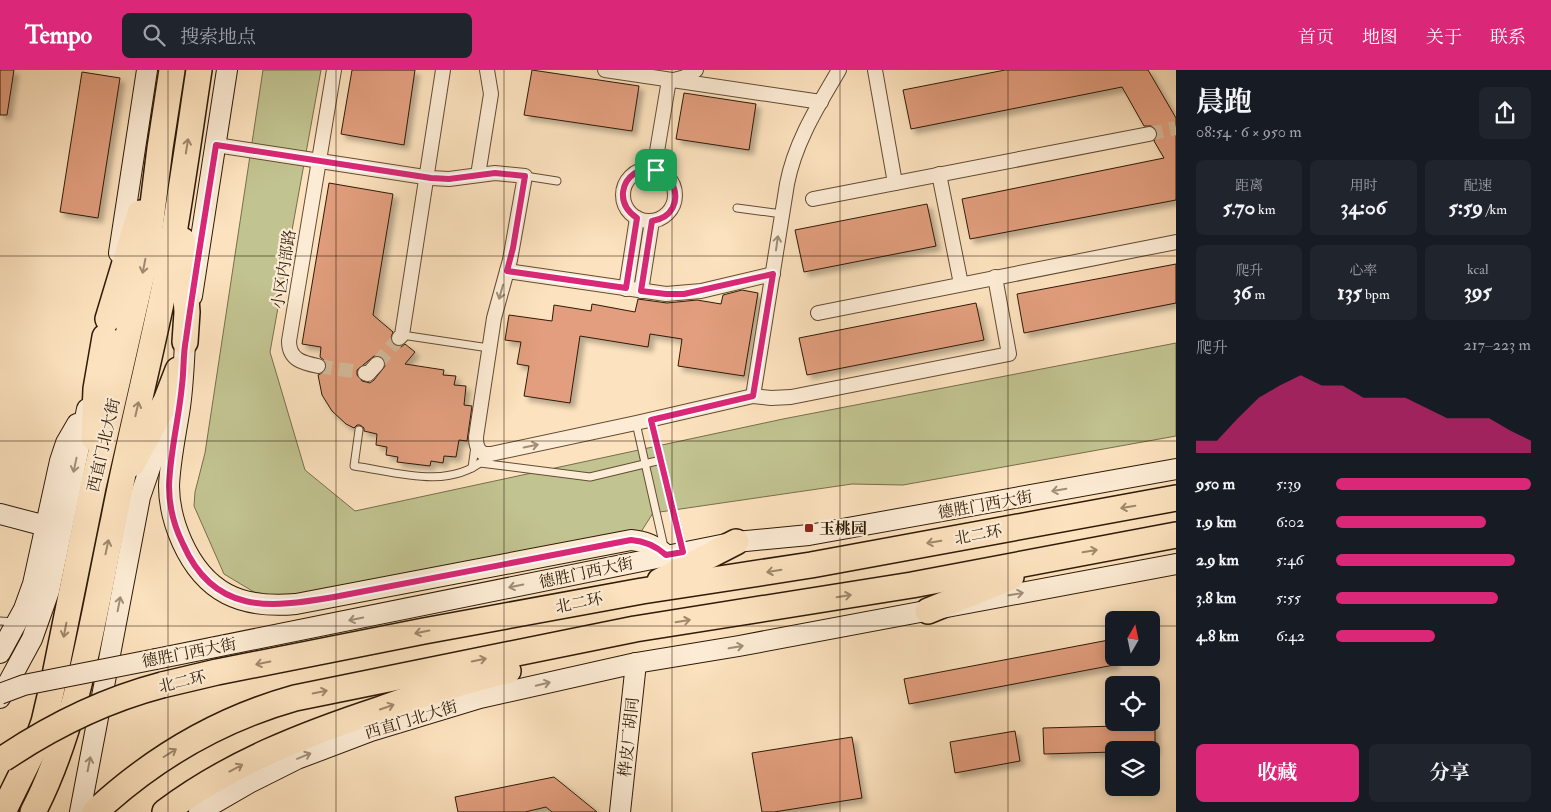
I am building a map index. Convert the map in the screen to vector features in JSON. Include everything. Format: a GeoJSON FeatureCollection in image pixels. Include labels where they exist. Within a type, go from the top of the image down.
{"type":"FeatureCollection","features":[{"type":"Feature","properties":{"kind":"highway","name":"西直门北大街"},"geometry":{"type":"LineString","coordinates":[[3,812],[26,769],[44,722],[58,665],[92,496],[144,268],[172,70]]}},
{"type":"Feature","properties":{"kind":"highway","name":"西直门北大街"},"geometry":{"type":"LineString","coordinates":[[33,812],[54,768],[70,720],[162,295],[199,70]]}},
{"type":"Feature","properties":{"kind":"highway"},"geometry":{"type":"LineString","coordinates":[[92,496],[95,460],[94,404],[107,328],[150,175],[160,148]]}},
{"type":"Feature","properties":{"kind":"highway"},"geometry":{"type":"LineString","coordinates":[[182,180],[181,216],[186,312],[185,342]]}},
{"type":"Feature","properties":{"kind":"highway"},"geometry":{"type":"LineString","coordinates":[[119,490],[166,401],[178,370]]}},
{"type":"Feature","properties":{"kind":"highway","name":"北二环"},"geometry":{"type":"LineString","coordinates":[[2,760],[44,733],[85,712],[125,696],[217,672],[642,591],[811,565],[1176,498]]}},
{"type":"Feature","properties":{"kind":"highway"},"geometry":{"type":"LineString","coordinates":[[95,812],[130,781],[170,753],[244,715],[287,700],[352,685],[635,629],[902,586],[1176,535]]}},
{"type":"Feature","properties":{"kind":"highway"},"geometry":{"type":"LineString","coordinates":[[642,591],[736,542]]}},
{"type":"Feature","properties":{"kind":"highway"},"geometry":{"type":"LineString","coordinates":[[928,611],[1065,555]]}},
{"type":"Feature","properties":{"kind":"highway"},"geometry":{"type":"LineString","coordinates":[[166,812],[214,780],[250,760],[310,734],[409,699],[477,678],[586,656],[635,629]]}},
{"type":"Feature","properties":{"kind":"street","name":"西直门北大街"},"geometry":{"type":"LineString","coordinates":[[0,698],[29,645],[49,591],[89,400],[107,328],[147,70]]}},
{"type":"Feature","properties":{"kind":"street"},"geometry":{"type":"LineString","coordinates":[[80,812],[140,497],[171,408],[185,342],[227,70]]}},
{"type":"Feature","properties":{"kind":"street","name":"小区内部路"},"geometry":{"type":"LineString","coordinates":[[318,366],[296,359],[291,353],[289,344],[334,70]]}},
{"type":"Feature","properties":{"kind":"street"},"geometry":{"type":"LineString","coordinates":[[400,336],[443,70]]}},
{"type":"Feature","properties":{"kind":"street"},"geometry":{"type":"LineString","coordinates":[[478,175],[491,94],[486,70]]}},
{"type":"Feature","properties":{"kind":"street"},"geometry":{"type":"LineString","coordinates":[[606,70],[821,102]]}},
{"type":"Feature","properties":{"kind":"street"},"geometry":{"type":"LineString","coordinates":[[650,70],[669,80],[683,78],[696,70]]}},
{"type":"Feature","properties":{"kind":"street"},"geometry":{"type":"LineString","coordinates":[[753,396],[782,214],[794,154],[840,70]]}},
{"type":"Feature","properties":{"kind":"street"},"geometry":{"type":"LineString","coordinates":[[877,70],[895,183]]}},
{"type":"Feature","properties":{"kind":"street"},"geometry":{"type":"LineString","coordinates":[[654,169],[669,80]]}},
{"type":"Feature","properties":{"kind":"street"},"geometry":{"type":"LineString","coordinates":[[813,199],[1149,134]]}},
{"type":"Feature","properties":{"kind":"street"},"geometry":{"type":"LineString","coordinates":[[216,145],[425,178],[444,179],[502,173],[525,176],[513,248],[494,316],[476,436],[480,452],[488,454],[651,420],[753,396],[769,398],[791,397],[1009,354],[995,277]]}},
{"type":"Feature","properties":{"kind":"street"},"geometry":{"type":"LineString","coordinates":[[646,169],[654,169],[670,178],[676,195],[670,212],[661,219],[652,221],[637,218],[626,208],[624,188],[628,179],[634,174],[646,169]]}},
{"type":"Feature","properties":{"kind":"street"},"geometry":{"type":"LineString","coordinates":[[939,174],[961,284]]}},
{"type":"Feature","properties":{"kind":"street"},"geometry":{"type":"LineString","coordinates":[[626,288],[637,218]]}},
{"type":"Feature","properties":{"kind":"street"},"geometry":{"type":"LineString","coordinates":[[641,291],[652,221]]}},
{"type":"Feature","properties":{"kind":"street"},"geometry":{"type":"LineString","coordinates":[[818,312],[1176,242]]}},
{"type":"Feature","properties":{"kind":"street"},"geometry":{"type":"LineString","coordinates":[[507,271],[666,294],[684,294],[773,274]]}},
{"type":"Feature","properties":{"kind":"street"},"geometry":{"type":"LineString","coordinates":[[185,342],[182,387],[169,487],[172,516],[184,547],[197,568],[210,583],[229,596],[260,604],[296,604],[631,540],[650,544],[674,554]]}},
{"type":"Feature","properties":{"kind":"street"},"geometry":{"type":"LineString","coordinates":[[0,653],[8,622],[33,584],[62,453],[89,400]]}},
{"type":"Feature","properties":{"kind":"street","name":"德胜门西大街"},"geometry":{"type":"LineString","coordinates":[[0,694],[24,685],[736,542],[809,535],[1176,469]]}},
{"type":"Feature","properties":{"kind":"street"},"geometry":{"type":"LineString","coordinates":[[0,514],[46,526]]}},
{"type":"Feature","properties":{"kind":"street"},"geometry":{"type":"LineString","coordinates":[[636,663],[739,646],[1176,564]]}},
{"type":"Feature","properties":{"kind":"street","name":"西直门北大街"},"geometry":{"type":"LineString","coordinates":[[199,812],[234,791],[281,767],[372,730],[471,700],[636,663]]}},
{"type":"Feature","properties":{"kind":"street","name":"桦皮厂胡同"},"geometry":{"type":"LineString","coordinates":[[620,812],[636,663]]}},
{"type":"Feature","properties":{"kind":"lane"},"geometry":{"type":"LineString","coordinates":[[525,176],[557,181]]}},
{"type":"Feature","properties":{"kind":"lane"},"geometry":{"type":"LineString","coordinates":[[737,208],[782,214]]}},
{"type":"Feature","properties":{"kind":"lane"},"geometry":{"type":"LineString","coordinates":[[400,336],[489,348]]}},
{"type":"Feature","properties":{"kind":"lane"},"geometry":{"type":"LineString","coordinates":[[651,420],[661,460],[674,554]]}},
{"type":"Feature","properties":{"kind":"lane"},"geometry":{"type":"LineString","coordinates":[[636,423],[644,464],[674,554]]}},
{"type":"Feature","properties":{"kind":"lane"},"geometry":{"type":"LineString","coordinates":[[360,430],[354,466],[437,477],[460,473],[472,468],[490,455],[495,454]]}},
{"type":"Feature","properties":{"kind":"lane"},"geometry":{"type":"LineString","coordinates":[[472,468],[476,436]]}},
{"type":"Feature","properties":{"kind":"lane"},"geometry":{"type":"LineString","coordinates":[[480,463],[590,477],[661,460]]}},
{"type":"Feature","properties":{"kind":"green space"},"geometry":{"type":"Polygon","coordinates":[[[263,70],[321,70],[270,352],[305,470],[355,511],[783,419],[1176,343],[1176,436],[903,485],[852,484],[653,513],[639,535],[291,598],[254,592],[224,574],[194,506],[195,492],[205,453],[263,70]]]}},
{"type":"Feature","properties":{"kind":"building"},"geometry":{"type":"Polygon","coordinates":[[[0,70],[14,70],[7,115],[0,115],[0,70]]]}},
{"type":"Feature","properties":{"kind":"building"},"geometry":{"type":"Polygon","coordinates":[[[352,70],[415,70],[404,145],[341,134],[352,70]]]}},
{"type":"Feature","properties":{"kind":"building"},"geometry":{"type":"Polygon","coordinates":[[[532,70],[639,86],[632,131],[524,115],[532,70]]]}},
{"type":"Feature","properties":{"kind":"building"},"geometry":{"type":"Polygon","coordinates":[[[1005,70],[1148,70],[1176,118],[1176,200],[970,239],[962,199],[1164,158],[1154,141],[1157,136],[1156,129],[1151,126],[1144,126],[1122,87],[911,129],[903,90],[1005,70]]]}},
{"type":"Feature","properties":{"kind":"building"},"geometry":{"type":"Polygon","coordinates":[[[82,72],[120,78],[98,218],[60,212],[82,72]]]}},
{"type":"Feature","properties":{"kind":"building"},"geometry":{"type":"Polygon","coordinates":[[[684,93],[756,104],[749,150],[676,139],[684,93]]]}},
{"type":"Feature","properties":{"kind":"building"},"geometry":{"type":"Polygon","coordinates":[[[329,183],[393,194],[373,315],[393,332],[390,340],[393,344],[401,347],[405,344],[415,352],[405,364],[444,370],[443,375],[456,376],[454,385],[466,386],[464,405],[472,406],[467,441],[459,440],[456,457],[444,456],[443,463],[431,461],[430,466],[397,462],[398,457],[386,455],[387,447],[376,445],[377,434],[364,431],[364,428],[360,425],[354,428],[346,424],[332,411],[322,395],[318,375],[324,372],[327,367],[324,360],[320,357],[321,347],[302,344],[329,183]],[[374,356],[357,370],[357,375],[362,381],[370,383],[385,366],[383,358],[374,356]]]}},
{"type":"Feature","properties":{"kind":"building"},"geometry":{"type":"Polygon","coordinates":[[[927,204],[936,246],[804,272],[795,230],[927,204]]]}},
{"type":"Feature","properties":{"kind":"building"},"geometry":{"type":"Polygon","coordinates":[[[1176,264],[1176,303],[1024,333],[1017,294],[1176,264]]]}},
{"type":"Feature","properties":{"kind":"building"},"geometry":{"type":"Polygon","coordinates":[[[742,290],[758,293],[744,376],[678,366],[682,339],[650,334],[648,347],[580,336],[570,403],[524,396],[529,366],[517,364],[521,342],[505,340],[509,315],[552,321],[554,305],[591,311],[592,304],[635,312],[638,299],[667,303],[697,300],[721,304],[723,295],[742,290]]]}},
{"type":"Feature","properties":{"kind":"building"},"geometry":{"type":"Polygon","coordinates":[[[976,303],[984,340],[807,375],[799,338],[976,303]]]}},
{"type":"Feature","properties":{"kind":"building"},"geometry":{"type":"Polygon","coordinates":[[[1105,641],[1105,666],[1109,666],[909,704],[904,679],[1105,641]]]}},
{"type":"Feature","properties":{"kind":"building"},"geometry":{"type":"Polygon","coordinates":[[[1105,726],[1105,731],[1155,731],[1155,741],[1105,741],[1105,752],[1044,754],[1043,728],[1105,726]]]}},
{"type":"Feature","properties":{"kind":"building"},"geometry":{"type":"Polygon","coordinates":[[[1015,731],[1020,761],[955,773],[950,742],[1015,731]]]}},
{"type":"Feature","properties":{"kind":"building"},"geometry":{"type":"Polygon","coordinates":[[[852,737],[862,798],[774,812],[762,812],[752,753],[852,737]]]}},
{"type":"Feature","properties":{"kind":"building"},"geometry":{"type":"Polygon","coordinates":[[[554,777],[597,812],[552,812],[546,807],[525,812],[458,812],[455,797],[554,777]]]}},
{"type":"Feature","properties":{"kind":"tunnel"},"geometry":{"type":"LineString","coordinates":[[1149,134],[1176,128]]}},
{"type":"Feature","properties":{"kind":"tunnel"},"geometry":{"type":"LineString","coordinates":[[377,364],[399,338]]}},
{"type":"Feature","properties":{"kind":"tunnel"},"geometry":{"type":"LineString","coordinates":[[318,366],[365,373]]}},
{"type":"Feature","properties":{"kind":"place","name":"玉桃园"},"geometry":{"type":"Point","coordinates":[809,528]}},
{"type":"Feature","properties":{"kind":"route"},"geometry":{"type":"LineString","coordinates":[[216,145],[431,178],[449,179],[495,173],[525,176],[513,248],[507,271],[626,288],[637,218],[626,208],[623,194],[625,184],[628,179],[640,171],[646,169],[656,170],[671,180],[676,197],[670,212],[661,219],[652,221],[641,291],[684,294],[773,274],[753,396],[651,420],[683,552],[666,555],[650,544],[631,540],[288,605],[260,604],[238,599],[219,590],[203,577],[190,558],[175,526],[169,487],[184,371],[185,342],[216,145]]}}]}
